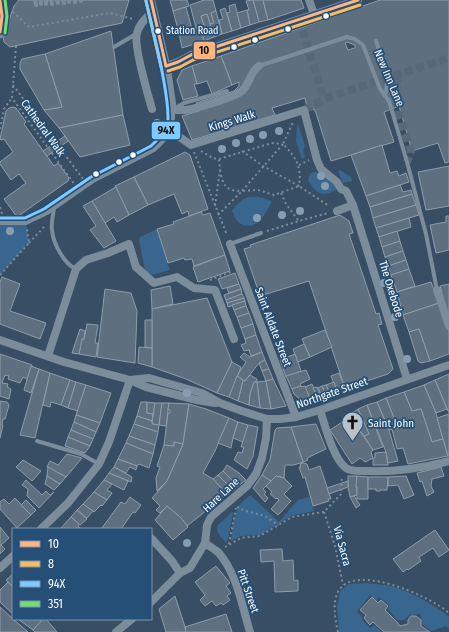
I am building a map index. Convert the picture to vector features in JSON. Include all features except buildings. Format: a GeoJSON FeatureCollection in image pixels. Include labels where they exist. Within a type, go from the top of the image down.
{"type":"FeatureCollection","features":[{"type":"Feature","properties":{"kind":"main road"},"geometry":{"type":"LineString","coordinates":[[0,32],[2,10],[5,5]]}},
{"type":"Feature","properties":{"kind":"street"},"geometry":{"type":"LineString","coordinates":[[151,0],[166,66],[173,110]]}},
{"type":"Feature","properties":{"kind":"street"},"geometry":{"type":"LineString","coordinates":[[308,0],[314,14]]}},
{"type":"Feature","properties":{"kind":"street"},"geometry":{"type":"LineString","coordinates":[[166,66],[178,62],[191,54],[358,0]]}},
{"type":"Feature","properties":{"kind":"street"},"geometry":{"type":"LineString","coordinates":[[152,109],[139,56],[136,34],[142,22],[153,10]]}},
{"type":"Feature","properties":{"kind":"street","name":"New Inn Lane"},"geometry":{"type":"LineString","coordinates":[[173,110],[185,110],[198,107],[243,91],[253,70],[259,66]]}},
{"type":"Feature","properties":{"kind":"street","name":"Kings Walk"},"geometry":{"type":"LineString","coordinates":[[191,146],[301,111]]}},
{"type":"Feature","properties":{"kind":"street","name":"The Oxebode"},"geometry":{"type":"LineString","coordinates":[[301,111],[321,169],[346,191],[353,204],[407,379]]}},
{"type":"Feature","properties":{"kind":"street"},"geometry":{"type":"LineString","coordinates":[[171,131],[191,146]]}},
{"type":"Feature","properties":{"kind":"street"},"geometry":{"type":"LineString","coordinates":[[337,211],[353,204]]}},
{"type":"Feature","properties":{"kind":"street"},"geometry":{"type":"LineString","coordinates":[[48,356],[76,269],[86,260],[108,253],[128,244],[136,267],[154,283],[177,277],[194,288],[215,290],[234,339]]}},
{"type":"Feature","properties":{"kind":"street","name":"Saint Aldate Street"},"geometry":{"type":"LineString","coordinates":[[230,244],[296,417]]}},
{"type":"Feature","properties":{"kind":"street","name":"New Inn Lane"},"geometry":{"type":"LineString","coordinates":[[437,290],[449,326]]}},
{"type":"Feature","properties":{"kind":"street","name":"Northgate Street"},"geometry":{"type":"LineString","coordinates":[[0,340],[130,380],[149,378],[202,393],[220,403],[267,419],[296,417],[320,410],[449,365]]}},
{"type":"Feature","properties":{"kind":"street"},"geometry":{"type":"LineString","coordinates":[[42,528],[68,503],[99,464],[109,442],[130,380]]}},
{"type":"Feature","properties":{"kind":"street"},"geometry":{"type":"LineString","coordinates":[[320,410],[329,441],[340,461],[347,469],[357,471],[395,471],[427,467],[449,461]]}},
{"type":"Feature","properties":{"kind":"street","name":"Hare Lane"},"geometry":{"type":"LineString","coordinates":[[205,543],[207,525],[211,517],[247,486],[256,474],[262,458],[266,438],[267,419]]}},
{"type":"Feature","properties":{"kind":"street"},"geometry":{"type":"LineString","coordinates":[[152,539],[172,561],[180,573]]}},
{"type":"Feature","properties":{"kind":"street"},"geometry":{"type":"LineString","coordinates":[[152,601],[180,573],[190,568],[205,543]]}},
{"type":"Feature","properties":{"kind":"street","name":"Pitt Street"},"geometry":{"type":"LineString","coordinates":[[205,543],[217,552],[225,562],[235,582],[250,632]]}},
{"type":"Feature","properties":{"kind":"street"},"geometry":{"type":"LineString","coordinates":[[0,568],[12,557]]}},
{"type":"Feature","properties":{"kind":"street"},"geometry":{"type":"LineString","coordinates":[[116,632],[131,620]]}},
{"type":"Feature","properties":{"kind":"lane"},"geometry":{"type":"LineString","coordinates":[[35,0],[36,5]]}},
{"type":"Feature","properties":{"kind":"lane"},"geometry":{"type":"LineString","coordinates":[[114,47],[136,34]]}},
{"type":"Feature","properties":{"kind":"lane","name":"New Inn Lane"},"geometry":{"type":"LineString","coordinates":[[259,66],[347,37],[355,39],[363,45],[380,89],[389,102],[426,234],[437,290]]}},
{"type":"Feature","properties":{"kind":"lane"},"geometry":{"type":"LineString","coordinates":[[376,41],[388,76],[388,85],[385,96]]}},
{"type":"Feature","properties":{"kind":"lane"},"geometry":{"type":"LineString","coordinates":[[0,223],[26,224],[47,213],[93,181],[154,150],[161,144],[171,131],[173,110],[184,103],[227,91]]}},
{"type":"Feature","properties":{"kind":"lane"},"geometry":{"type":"LineString","coordinates":[[54,208],[52,232],[59,252],[69,266],[76,269]]}},
{"type":"Feature","properties":{"kind":"lane"},"geometry":{"type":"LineString","coordinates":[[230,244],[261,234]]}},
{"type":"Feature","properties":{"kind":"lane"},"geometry":{"type":"LineString","coordinates":[[37,441],[81,454],[99,464]]}},
{"type":"Feature","properties":{"kind":"path"},"geometry":{"type":"LineString","coordinates":[[5,5],[30,27],[110,13],[125,17]]}},
{"type":"Feature","properties":{"kind":"path","name":"Cathedral Walk"},"geometry":{"type":"LineString","coordinates":[[16,46],[12,98],[79,191]]}},
{"type":"Feature","properties":{"kind":"path"},"geometry":{"type":"LineString","coordinates":[[13,85],[82,179],[75,185]]}},
{"type":"Feature","properties":{"kind":"path"},"geometry":{"type":"LineString","coordinates":[[0,129],[4,109],[12,98]]}},
{"type":"Feature","properties":{"kind":"path"},"geometry":{"type":"LineString","coordinates":[[218,215],[242,191],[283,144],[301,111]]}},
{"type":"Feature","properties":{"kind":"path"},"geometry":{"type":"LineString","coordinates":[[191,146],[213,158],[219,159],[272,143],[283,144],[299,165],[300,186]]}},
{"type":"Feature","properties":{"kind":"path"},"geometry":{"type":"LineString","coordinates":[[191,146],[230,244]]}},
{"type":"Feature","properties":{"kind":"path"},"geometry":{"type":"LineString","coordinates":[[242,151],[263,166],[300,186],[337,211]]}},
{"type":"Feature","properties":{"kind":"path"},"geometry":{"type":"LineString","coordinates":[[219,159],[223,183],[228,188],[235,191],[258,190],[274,195],[300,186]]}},
{"type":"Feature","properties":{"kind":"path"},"geometry":{"type":"LineString","coordinates":[[299,165],[305,162]]}},
{"type":"Feature","properties":{"kind":"path"},"geometry":{"type":"LineString","coordinates":[[215,206],[220,170]]}},
{"type":"Feature","properties":{"kind":"path"},"geometry":{"type":"LineString","coordinates":[[281,193],[286,204],[299,221]]}},
{"type":"Feature","properties":{"kind":"path"},"geometry":{"type":"LineString","coordinates":[[0,207],[3,217],[8,218]]}},
{"type":"Feature","properties":{"kind":"path"},"geometry":{"type":"LineString","coordinates":[[261,234],[299,221],[337,211]]}},
{"type":"Feature","properties":{"kind":"path"},"geometry":{"type":"LineString","coordinates":[[0,275],[29,243],[26,224]]}},
{"type":"Feature","properties":{"kind":"path"},"geometry":{"type":"LineString","coordinates":[[216,278],[225,274]]}},
{"type":"Feature","properties":{"kind":"path"},"geometry":{"type":"LineString","coordinates":[[217,552],[241,538],[260,536],[292,516],[324,512],[341,494],[342,476],[347,469]]}},
{"type":"Feature","properties":{"kind":"path"},"geometry":{"type":"LineString","coordinates":[[228,503],[246,511],[265,516],[278,525]]}},
{"type":"Feature","properties":{"kind":"path"},"geometry":{"type":"LineString","coordinates":[[229,544],[236,507]]}},
{"type":"Feature","properties":{"kind":"path","name":"Via Sacra"},"geometry":{"type":"LineString","coordinates":[[324,512],[335,546],[343,585]]}},
{"type":"Feature","properties":{"kind":"path"},"geometry":{"type":"LineString","coordinates":[[338,632],[335,617],[336,596],[343,585],[354,580],[365,580],[394,585],[429,600],[449,613]]}},
{"type":"Feature","properties":{"kind":"shaded area"},"geometry":{"type":"Polygon","coordinates":[[[298,124],[305,146],[303,150],[305,157],[302,159],[296,141],[298,124]]]}},
{"type":"Feature","properties":{"kind":"shaded area"},"geometry":{"type":"Polygon","coordinates":[[[340,170],[351,177],[352,181],[343,183],[338,171],[340,170]]]}},
{"type":"Feature","properties":{"kind":"shaded area"},"geometry":{"type":"Polygon","coordinates":[[[315,172],[325,175],[337,187],[336,190],[323,194],[314,189],[308,181],[310,173],[315,172]]]}},
{"type":"Feature","properties":{"kind":"shaded area"},"geometry":{"type":"Polygon","coordinates":[[[248,197],[259,197],[272,201],[261,219],[257,223],[248,226],[237,221],[232,210],[242,200],[248,197]]]}},
{"type":"Feature","properties":{"kind":"shaded area"},"geometry":{"type":"Polygon","coordinates":[[[0,223],[26,223],[29,243],[0,275],[0,223]]]}},
{"type":"Feature","properties":{"kind":"shaded area"},"geometry":{"type":"Polygon","coordinates":[[[157,229],[170,270],[152,275],[145,270],[139,240],[140,237],[157,229]]]}},
{"type":"Feature","properties":{"kind":"shaded area"},"geometry":{"type":"Polygon","coordinates":[[[250,495],[279,522],[298,500],[309,497],[314,511],[291,516],[260,535],[241,536],[231,541],[234,518],[239,505],[250,495]]]}},
{"type":"Feature","properties":{"kind":"shaded area"},"geometry":{"type":"Polygon","coordinates":[[[232,512],[228,539],[226,543],[219,535],[217,528],[218,525],[232,512]]]}},
{"type":"Feature","properties":{"kind":"shaded area"},"geometry":{"type":"Polygon","coordinates":[[[367,583],[395,587],[408,592],[438,608],[449,617],[449,629],[446,626],[431,631],[422,624],[420,614],[409,615],[404,620],[397,620],[388,609],[389,605],[379,597],[377,601],[370,595],[357,612],[362,616],[362,620],[371,628],[374,625],[382,632],[339,632],[337,607],[340,591],[349,584],[367,583]]]}},
{"type":"Feature","properties":{"kind":"tunnel"},"geometry":{"type":"LineString","coordinates":[[299,19],[324,99]]}},
{"type":"Feature","properties":{"kind":"tunnel"},"geometry":{"type":"LineString","coordinates":[[304,110],[324,99],[449,58]]}},
{"type":"Feature","properties":{"kind":"tunnel"},"geometry":{"type":"LineString","coordinates":[[397,75],[398,112],[411,152],[407,162]]}},
{"type":"Feature","properties":{"kind":"transit line","name":"351"},"geometry":{"type":"LineString","coordinates":[[5,0],[7,16],[5,33]]}},
{"type":"Feature","properties":{"kind":"transit line","name":"10"},"geometry":{"type":"LineString","coordinates":[[151,0],[166,66]]}},
{"type":"Feature","properties":{"kind":"transit line","name":"10"},"geometry":{"type":"LineString","coordinates":[[166,66],[191,55],[358,0]]}},
{"type":"Feature","properties":{"kind":"transit line","name":"10"},"geometry":{"type":"LineString","coordinates":[[0,1],[2,16],[0,32]]}},
{"type":"Feature","properties":{"kind":"transit line","name":"8"},"geometry":{"type":"LineString","coordinates":[[146,1],[161,67]]}},
{"type":"Feature","properties":{"kind":"transit line","name":"94X"},"geometry":{"type":"LineString","coordinates":[[0,218],[25,218],[44,209],[91,177],[151,146],[166,130],[168,120],[165,88],[146,1]]}},
{"type":"Feature","properties":{"kind":"transit line","name":"8"},"geometry":{"type":"LineString","coordinates":[[168,71],[193,60],[360,5]]}},
{"type":"Feature","properties":{"kind":"place","name":"Station Road"},"geometry":{"type":"Point","coordinates":[158,31]}},
{"type":"Feature","properties":{"kind":"place","name":"Saint John"},"geometry":{"type":"Point","coordinates":[353,442]}}]}
